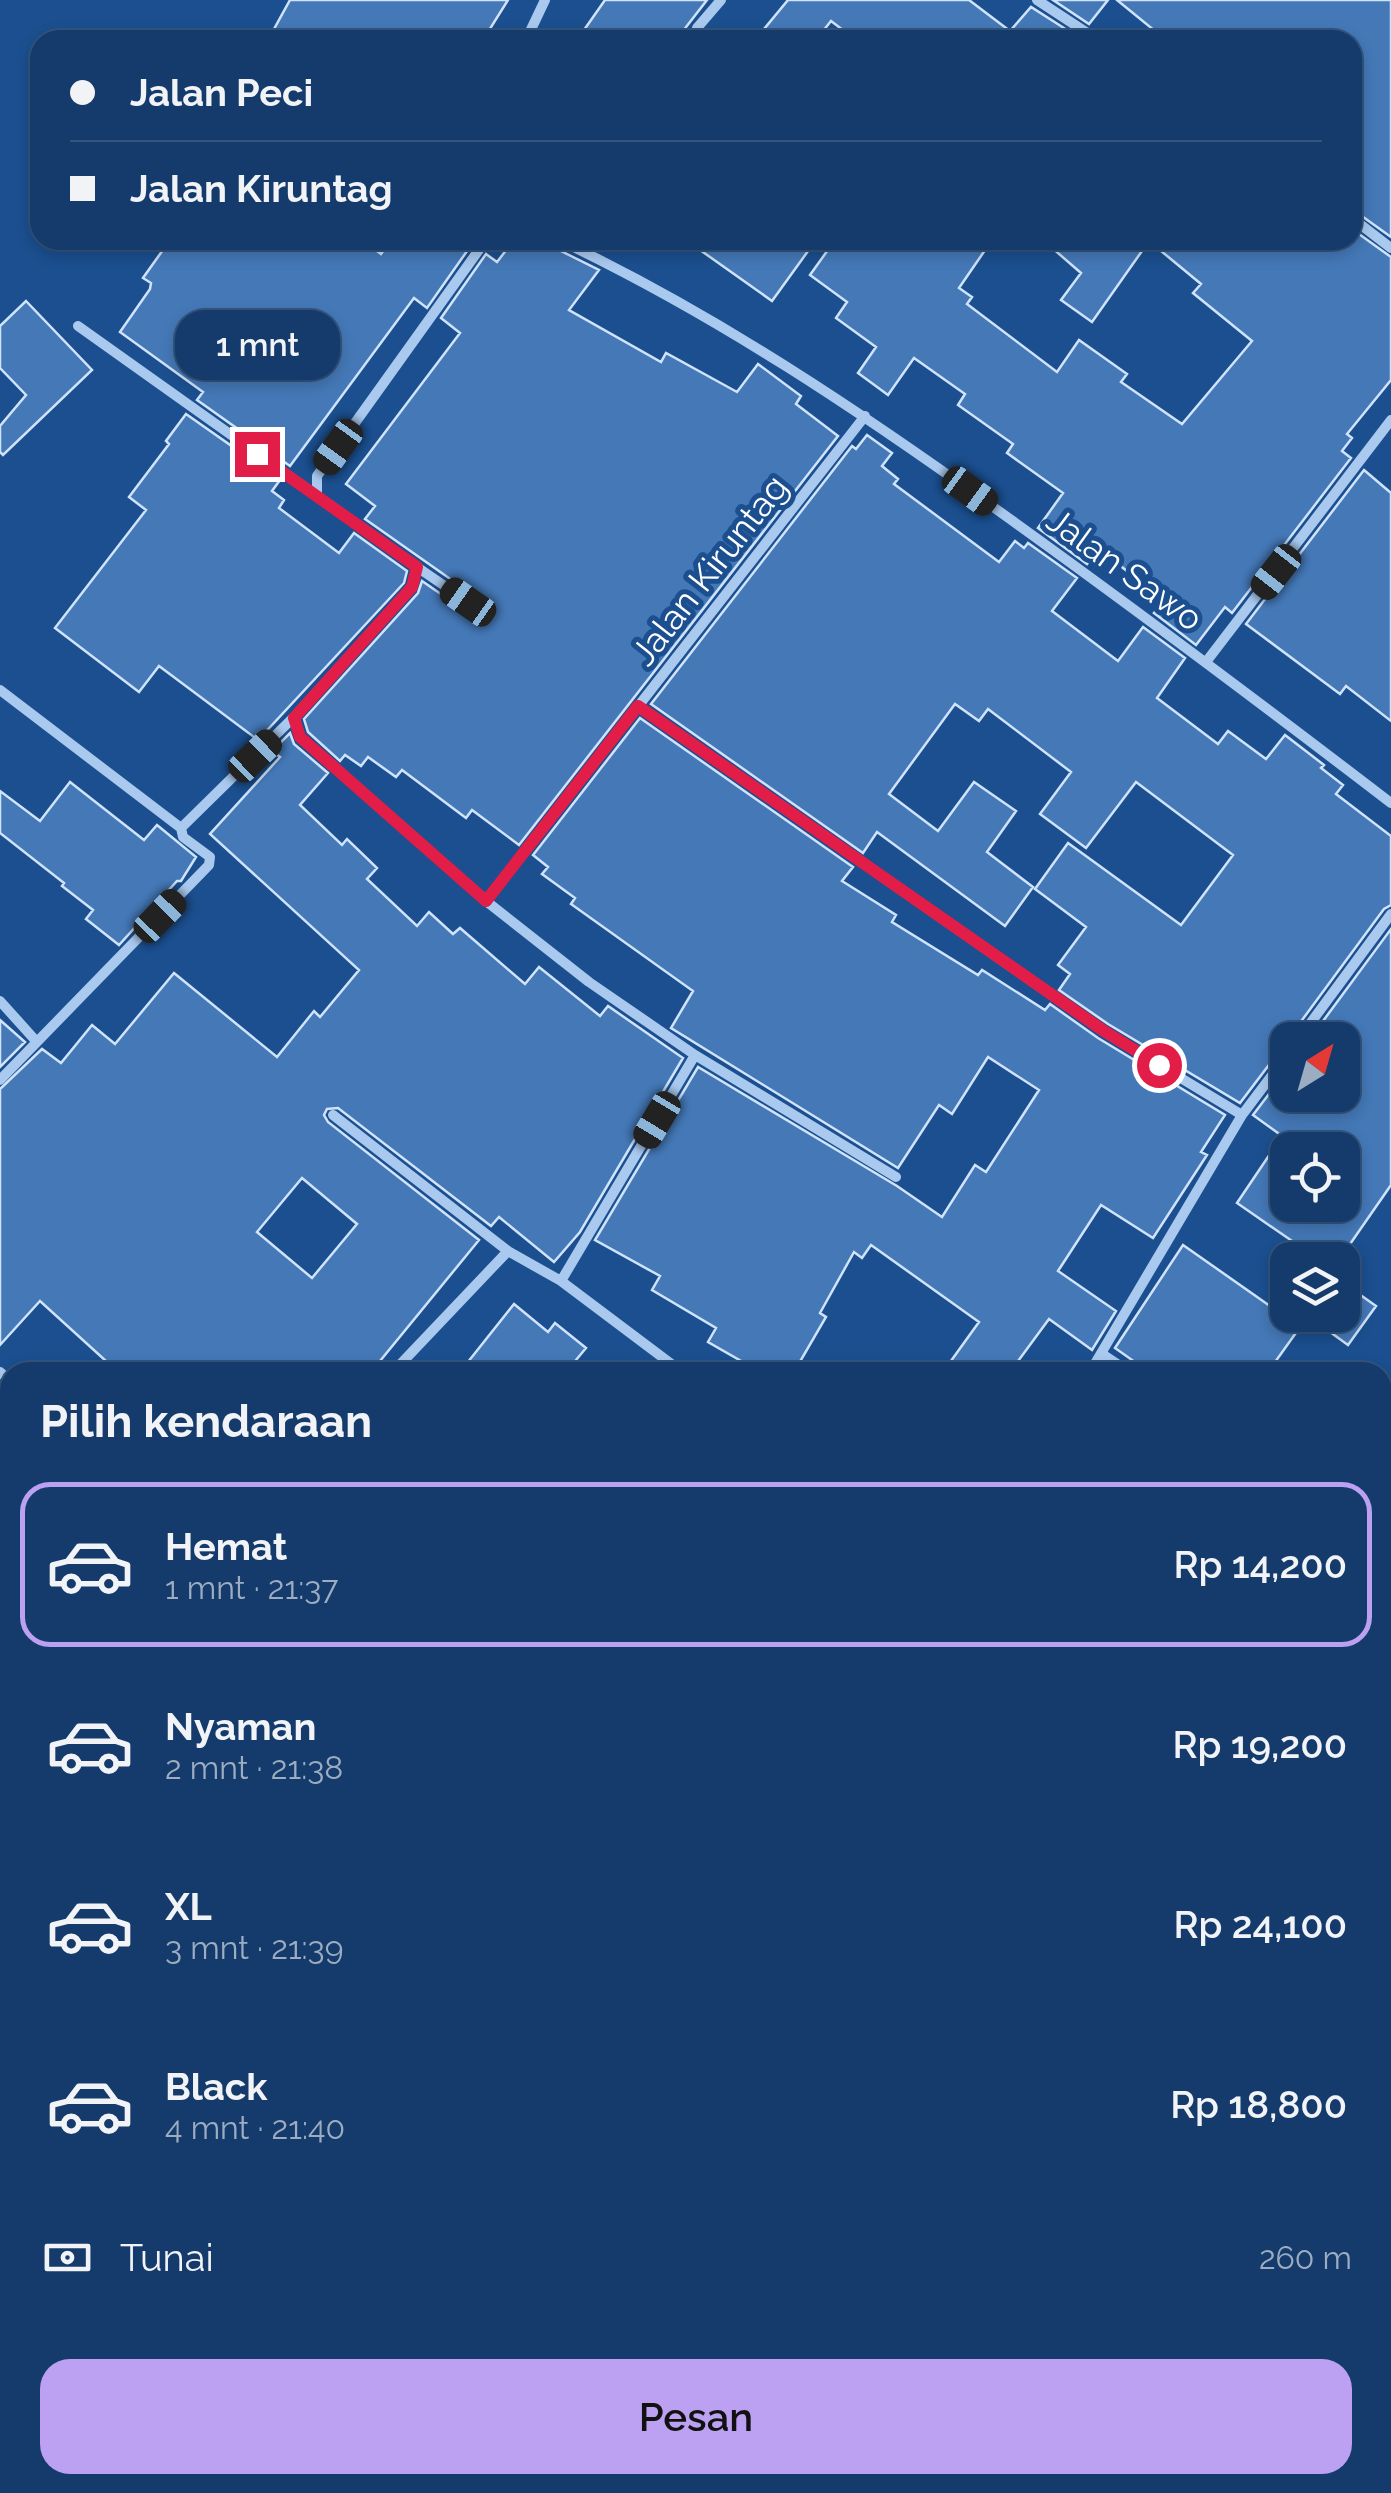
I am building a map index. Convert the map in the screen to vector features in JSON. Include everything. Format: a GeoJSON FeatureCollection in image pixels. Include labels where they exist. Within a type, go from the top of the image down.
{"type":"FeatureCollection","features":[{"type":"Feature","properties":{"kind":"street"},"geometry":{"type":"LineString","coordinates":[[531,30],[546,0]]}},
{"type":"Feature","properties":{"kind":"street"},"geometry":{"type":"LineString","coordinates":[[697,28],[721,0]]}},
{"type":"Feature","properties":{"kind":"street"},"geometry":{"type":"LineString","coordinates":[[1038,0],[1083,30]]}},
{"type":"Feature","properties":{"kind":"street"},"geometry":{"type":"LineString","coordinates":[[1362,226],[1391,248]]}},
{"type":"Feature","properties":{"kind":"street"},"geometry":{"type":"LineString","coordinates":[[316,496],[317,476],[479,250]]}},
{"type":"Feature","properties":{"kind":"street","name":"Jalan Sawo"},"geometry":{"type":"LineString","coordinates":[[579,250],[674,297],[865,416],[1206,662],[1391,803]]}},
{"type":"Feature","properties":{"kind":"street"},"geometry":{"type":"LineString","coordinates":[[78,326],[468,602]]}},
{"type":"Feature","properties":{"kind":"street","name":"Jalan Kiruntag"},"geometry":{"type":"LineString","coordinates":[[486,901],[865,416]]}},
{"type":"Feature","properties":{"kind":"street"},"geometry":{"type":"LineString","coordinates":[[1206,662],[1391,420]]}},
{"type":"Feature","properties":{"kind":"street"},"geometry":{"type":"LineString","coordinates":[[181,828],[294,718],[412,587],[417,567]]}},
{"type":"Feature","properties":{"kind":"street"},"geometry":{"type":"LineString","coordinates":[[0,690],[181,828],[183,837],[210,858],[210,865],[0,1080]]}},
{"type":"Feature","properties":{"kind":"street"},"geometry":{"type":"LineString","coordinates":[[638,706],[1104,1031],[1242,1115]]}},
{"type":"Feature","properties":{"kind":"street"},"geometry":{"type":"LineString","coordinates":[[294,718],[300,737],[486,901],[590,982],[695,1055],[896,1177]]}},
{"type":"Feature","properties":{"kind":"street"},"geometry":{"type":"LineString","coordinates":[[1311,1022],[1391,914]]}},
{"type":"Feature","properties":{"kind":"street"},"geometry":{"type":"LineString","coordinates":[[0,1001],[36,1041]]}},
{"type":"Feature","properties":{"kind":"street"},"geometry":{"type":"LineString","coordinates":[[561,1281],[695,1055]]}},
{"type":"Feature","properties":{"kind":"street"},"geometry":{"type":"LineString","coordinates":[[1097,1362],[1242,1115],[1270,1078]]}},
{"type":"Feature","properties":{"kind":"street"},"geometry":{"type":"LineString","coordinates":[[333,1115],[508,1250],[561,1281],[669,1362]]}},
{"type":"Feature","properties":{"kind":"street"},"geometry":{"type":"LineString","coordinates":[[402,1362],[508,1250]]}},
{"type":"Feature","properties":{"kind":"street"},"geometry":{"type":"LineString","coordinates":[[1102,1354],[1114,1362]]}},
{"type":"Feature","properties":{"kind":"building"},"geometry":{"type":"Polygon","coordinates":[[[290,0],[508,0],[489,30],[274,30],[290,0]]]}},
{"type":"Feature","properties":{"kind":"building"},"geometry":{"type":"Polygon","coordinates":[[[605,0],[707,0],[684,30],[584,30],[605,0]]]}},
{"type":"Feature","properties":{"kind":"building"},"geometry":{"type":"Polygon","coordinates":[[[788,0],[969,0],[1009,30],[843,30],[831,21],[824,30],[763,30],[788,0]]]}},
{"type":"Feature","properties":{"kind":"building"},"geometry":{"type":"Polygon","coordinates":[[[1053,0],[1108,0],[1089,24],[1053,0]]]}},
{"type":"Feature","properties":{"kind":"building"},"geometry":{"type":"Polygon","coordinates":[[[1117,0],[1391,0],[1391,237],[1362,216],[1362,30],[1154,30],[1117,0]]]}},
{"type":"Feature","properties":{"kind":"building"},"geometry":{"type":"Polygon","coordinates":[[[1031,7],[1067,30],[1011,30],[1031,7]]]}},
{"type":"Feature","properties":{"kind":"building"},"geometry":{"type":"Polygon","coordinates":[[[1362,236],[1391,257],[1391,380],[1347,434],[1352,438],[1342,451],[1351,458],[1232,613],[1225,607],[1196,645],[1154,613],[1164,600],[1100,550],[1087,564],[1038,528],[1063,493],[1007,453],[1013,444],[958,405],[965,394],[914,358],[888,395],[858,373],[876,347],[836,318],[847,302],[810,275],[828,250],[985,250],[959,288],[972,297],[967,304],[1057,372],[1079,340],[1127,374],[1121,382],[1182,424],[1252,341],[1193,293],[1201,284],[1160,250],[1362,250],[1362,236]]]}},
{"type":"Feature","properties":{"kind":"building"},"geometry":{"type":"Polygon","coordinates":[[[163,250],[376,250],[381,254],[384,250],[468,250],[427,308],[414,298],[290,466],[197,400],[203,392],[120,332],[150,289],[151,283],[143,278],[163,250]]]}},
{"type":"Feature","properties":{"kind":"building"},"geometry":{"type":"Polygon","coordinates":[[[506,250],[559,250],[599,270],[569,310],[661,362],[666,353],[737,392],[758,364],[801,396],[796,404],[838,436],[519,845],[472,810],[466,818],[402,770],[396,777],[368,757],[361,766],[345,755],[340,761],[308,732],[304,719],[418,593],[422,581],[464,610],[476,606],[473,595],[365,519],[375,506],[346,484],[460,333],[441,318],[486,254],[497,262],[506,250]]]}},
{"type":"Feature","properties":{"kind":"building"},"geometry":{"type":"Polygon","coordinates":[[[700,250],[809,250],[772,301],[700,250]]]}},
{"type":"Feature","properties":{"kind":"building"},"geometry":{"type":"Polygon","coordinates":[[[1055,250],[1143,250],[1092,322],[1061,300],[1081,273],[1055,250]]]}},
{"type":"Feature","properties":{"kind":"building"},"geometry":{"type":"Polygon","coordinates":[[[26,301],[92,370],[3,455],[0,426],[26,395],[0,368],[0,326],[26,301]]]}},
{"type":"Feature","properties":{"kind":"building"},"geometry":{"type":"Polygon","coordinates":[[[186,414],[280,480],[272,491],[284,500],[279,508],[339,553],[354,533],[407,571],[404,583],[258,740],[159,666],[139,692],[55,628],[146,510],[129,497],[186,414]]]}},
{"type":"Feature","properties":{"kind":"building"},"geometry":{"type":"Polygon","coordinates":[[[867,435],[892,453],[882,466],[898,479],[894,484],[999,562],[1015,541],[1024,548],[1028,543],[1077,578],[1052,611],[1118,661],[1143,627],[1185,658],[1157,698],[1218,744],[1228,731],[1266,759],[1285,735],[1343,785],[1336,794],[1391,836],[1391,905],[1384,909],[1301,1022],[1270,1022],[1270,1063],[1240,1103],[1059,990],[1070,974],[1058,965],[1086,927],[1035,889],[1068,843],[1181,925],[1233,855],[1136,782],[1086,848],[1040,814],[1071,772],[988,709],[979,721],[955,704],[889,794],[938,831],[974,782],[1016,811],[987,852],[1033,887],[1005,926],[877,832],[863,853],[651,704],[852,446],[856,449],[867,435]]]}},
{"type":"Feature","properties":{"kind":"building"},"geometry":{"type":"Polygon","coordinates":[[[1364,470],[1391,493],[1391,721],[1346,686],[1340,694],[1246,624],[1364,470]]]}},
{"type":"Feature","properties":{"kind":"building"},"geometry":{"type":"Polygon","coordinates":[[[640,718],[853,867],[842,881],[896,915],[892,922],[978,975],[982,970],[1045,1010],[1050,1004],[1098,1038],[1225,1115],[1201,1152],[1207,1155],[1153,1238],[1101,1205],[1058,1271],[1116,1311],[1092,1350],[1049,1319],[1017,1362],[950,1362],[979,1322],[871,1245],[862,1258],[854,1252],[820,1313],[826,1317],[800,1362],[740,1362],[708,1342],[716,1328],[652,1290],[660,1276],[595,1240],[698,1067],[942,1217],[975,1165],[986,1172],[1039,1090],[988,1057],[952,1114],[939,1105],[898,1168],[671,1028],[693,991],[571,904],[575,898],[542,874],[548,867],[533,855],[640,718]]]}},
{"type":"Feature","properties":{"kind":"building"},"geometry":{"type":"Polygon","coordinates":[[[290,733],[294,744],[328,773],[300,805],[342,845],[347,839],[377,868],[367,879],[417,926],[429,912],[453,934],[460,928],[525,984],[539,967],[600,1016],[608,1006],[683,1058],[580,1232],[554,1262],[499,1217],[491,1226],[338,1108],[327,1109],[324,1115],[328,1122],[479,1240],[379,1362],[107,1362],[40,1301],[0,1345],[0,1089],[42,1049],[61,1063],[92,1025],[115,1044],[174,973],[277,1057],[314,1011],[320,1017],[359,970],[210,834],[280,757],[272,751],[290,733]],[[302,1178],[257,1232],[312,1278],[357,1224],[302,1178]]]}},
{"type":"Feature","properties":{"kind":"building"},"geometry":{"type":"Polygon","coordinates":[[[70,782],[144,840],[157,825],[196,857],[181,881],[119,945],[86,919],[93,910],[0,833],[0,791],[40,821],[70,782]]]}},
{"type":"Feature","properties":{"kind":"building"},"geometry":{"type":"Polygon","coordinates":[[[1391,929],[1391,1185],[1351,1242],[1294,1242],[1237,1203],[1270,1154],[1270,1222],[1360,1222],[1360,1132],[1276,1132],[1253,1115],[1270,1093],[1270,1112],[1360,1112],[1360,1022],[1322,1022],[1391,929]]]}},
{"type":"Feature","properties":{"kind":"building"},"geometry":{"type":"Polygon","coordinates":[[[0,1020],[25,1042],[0,1067],[0,1020]]]}},
{"type":"Feature","properties":{"kind":"building"},"geometry":{"type":"Polygon","coordinates":[[[1183,1245],[1270,1306],[1270,1332],[1297,1332],[1275,1362],[1135,1362],[1115,1348],[1183,1245]]]}},
{"type":"Feature","properties":{"kind":"building"},"geometry":{"type":"Polygon","coordinates":[[[1360,1295],[1376,1306],[1360,1328],[1360,1295]]]}},
{"type":"Feature","properties":{"kind":"building"},"geometry":{"type":"Polygon","coordinates":[[[514,1304],[548,1332],[555,1323],[586,1348],[574,1362],[468,1362],[514,1304]]]}},
{"type":"Feature","properties":{"kind":"building"},"geometry":{"type":"Polygon","coordinates":[[[1330,1332],[1357,1332],[1348,1345],[1330,1332]]]}},
{"type":"Feature","properties":{"kind":"route"},"geometry":{"type":"LineString","coordinates":[[257,454],[417,567],[412,587],[294,718],[300,737],[486,901],[638,706],[1104,1031],[1159,1065]]}}]}
